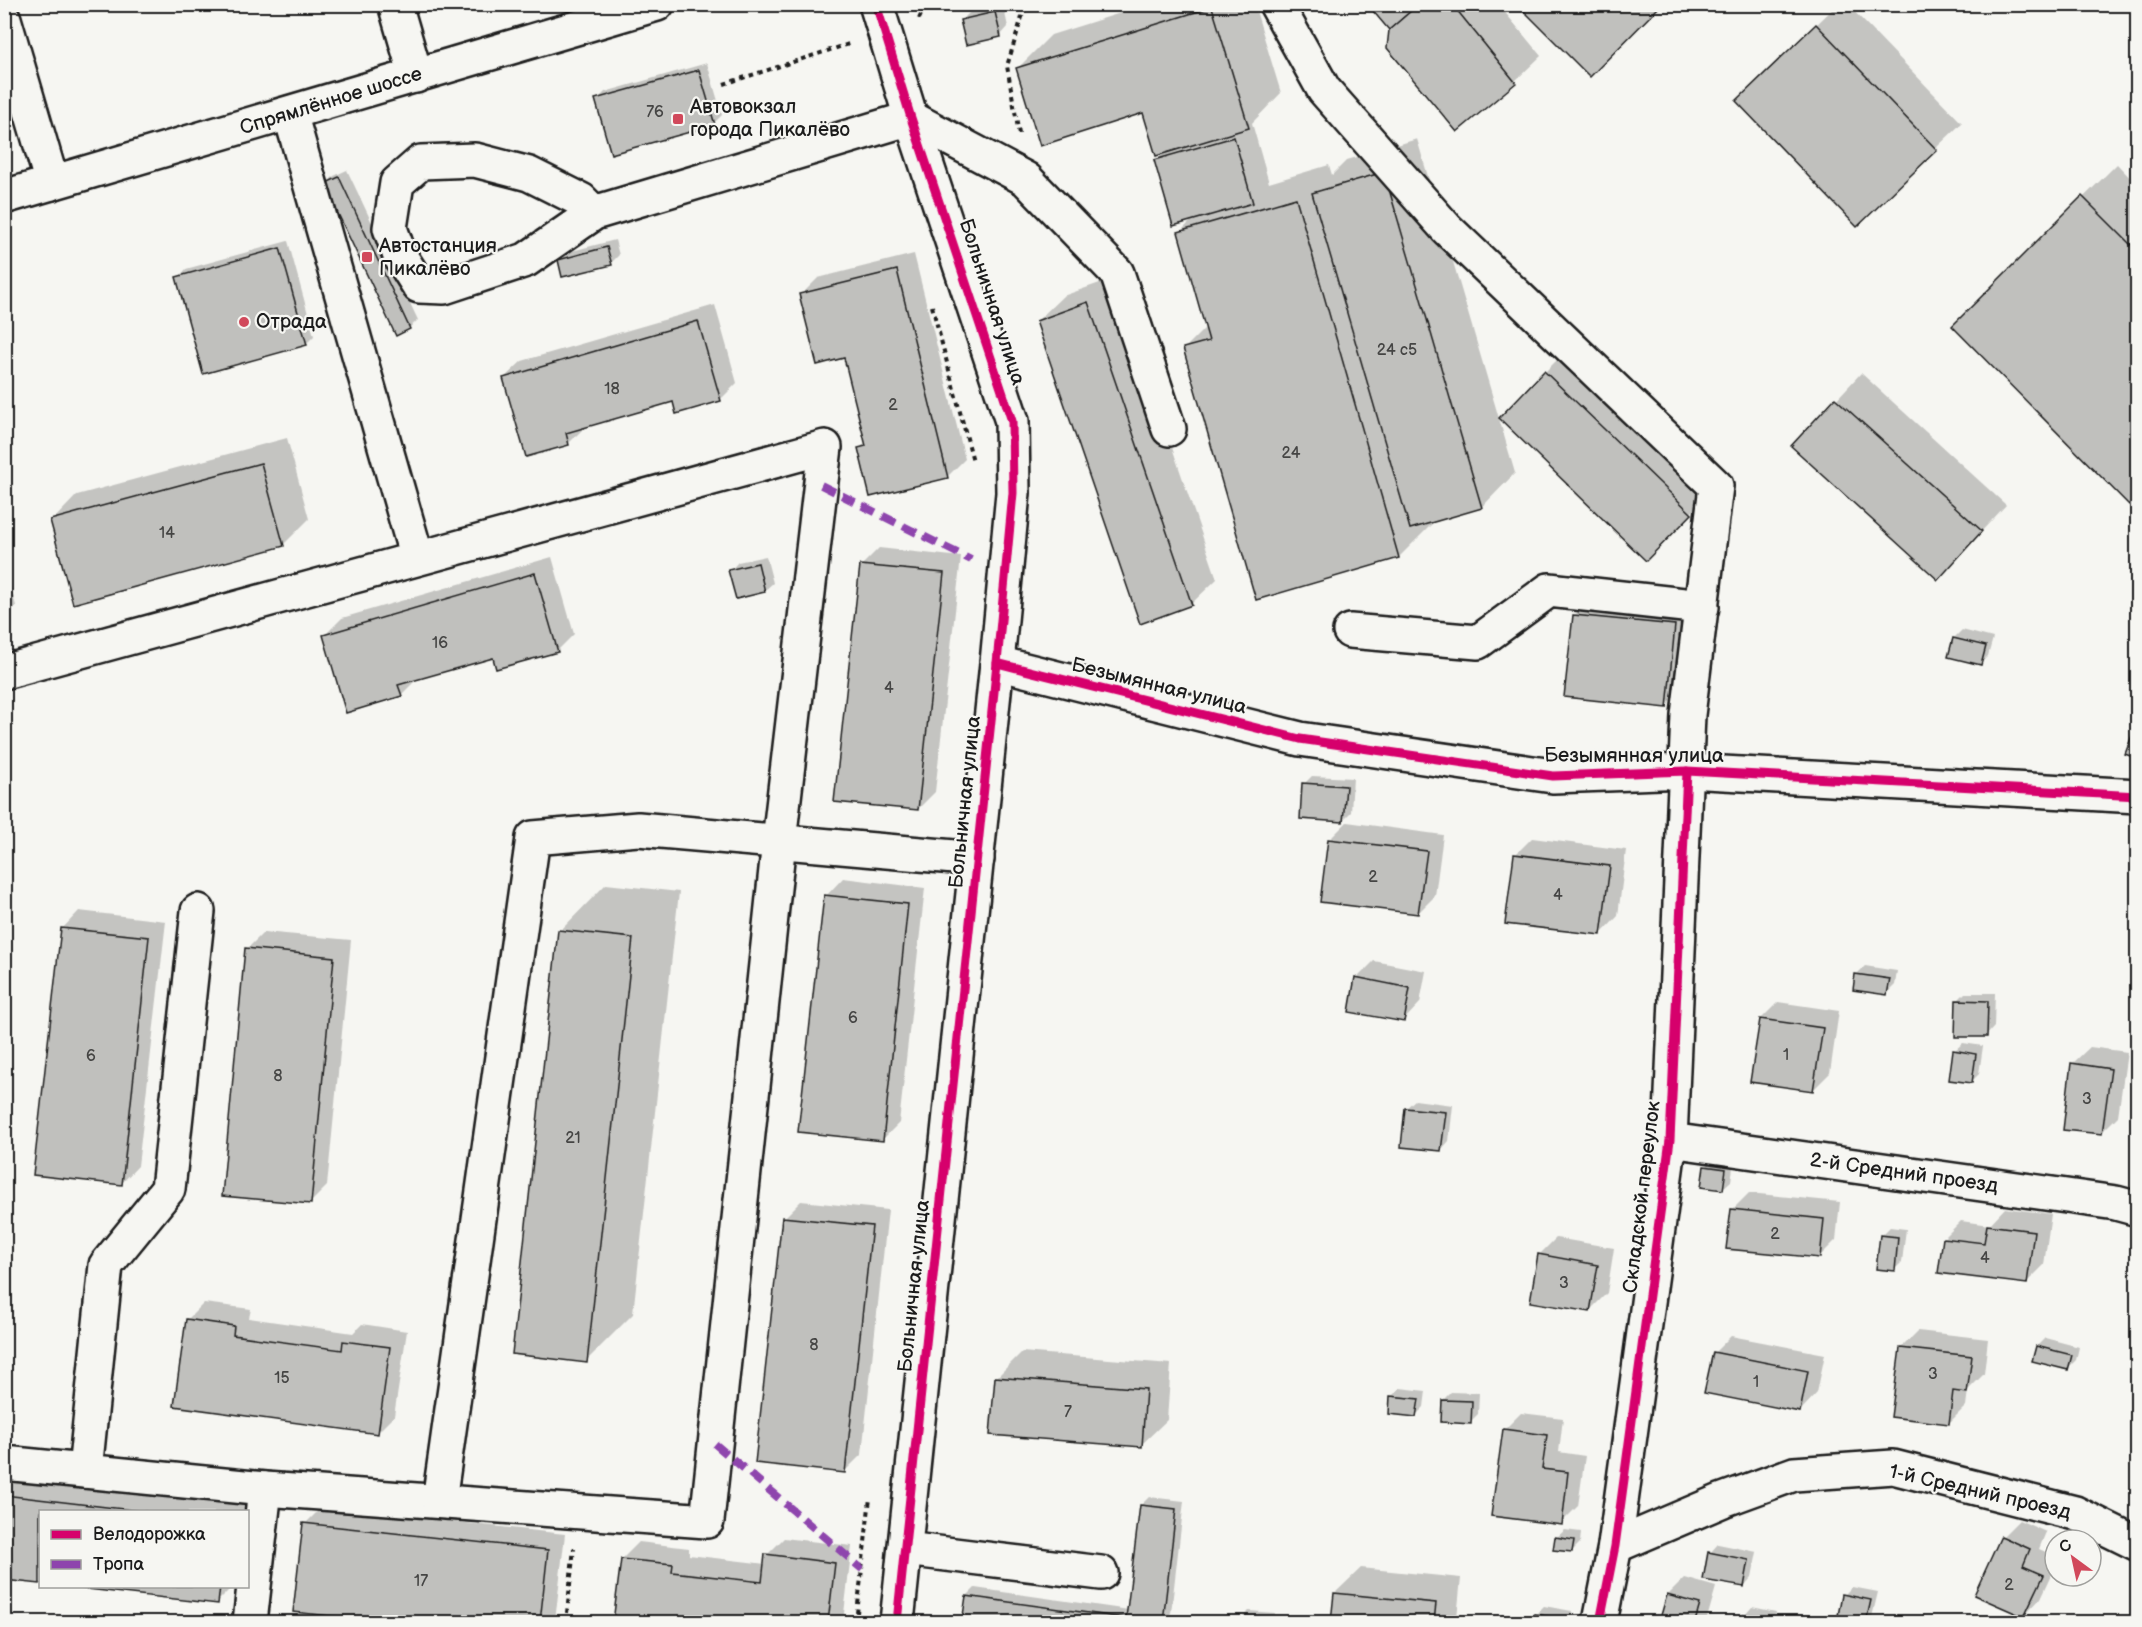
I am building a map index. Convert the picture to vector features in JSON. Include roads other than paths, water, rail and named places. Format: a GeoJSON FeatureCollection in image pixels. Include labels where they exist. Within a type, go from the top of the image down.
{"type":"FeatureCollection","features":[{"type":"Feature","properties":{"kind":"street"},"geometry":{"type":"LineString","coordinates":[[395,4],[416,76]]}},
{"type":"Feature","properties":{"kind":"street","name":"Спрямлённое шоссе"},"geometry":{"type":"LineString","coordinates":[[4,197],[657,4]]}},
{"type":"Feature","properties":{"kind":"street","name":"Складской переулок"},"geometry":{"type":"LineString","coordinates":[[1276,4],[1324,90],[1448,229],[1716,486],[1688,716],[1670,1140],[1615,1546],[1600,1623]]}},
{"type":"Feature","properties":{"kind":"street","name":"Больничная улица"},"geometry":{"type":"LineString","coordinates":[[881,18],[911,118],[1012,422],[1013,493],[897,1623]]}},
{"type":"Feature","properties":{"kind":"street"},"geometry":{"type":"LineString","coordinates":[[4,19],[52,183]]}},
{"type":"Feature","properties":{"kind":"street"},"geometry":{"type":"LineString","coordinates":[[290,113],[417,558]]}},
{"type":"Feature","properties":{"kind":"street"},"geometry":{"type":"LineString","coordinates":[[594,213],[581,200],[529,174],[475,160],[422,162],[397,183],[390,228],[400,256],[419,286],[444,287],[526,260],[594,213],[911,118],[1026,179],[1117,273],[1169,429]]}},
{"type":"Feature","properties":{"kind":"street"},"geometry":{"type":"LineString","coordinates":[[4,672],[825,447],[779,841],[706,1521],[265,1489],[4,1463]]}},
{"type":"Feature","properties":{"kind":"street"},"geometry":{"type":"LineString","coordinates":[[1350,631],[1478,642],[1549,590],[1702,607]]}},
{"type":"Feature","properties":{"kind":"street","name":"Безымянная улица"},"geometry":{"type":"LineString","coordinates":[[997,663],[1300,739],[1552,776],[1687,771],[2138,796]]}},
{"type":"Feature","properties":{"kind":"street"},"geometry":{"type":"LineString","coordinates":[[439,1501],[533,838],[638,829],[977,859]]}},
{"type":"Feature","properties":{"kind":"street"},"geometry":{"type":"LineString","coordinates":[[85,1471],[106,1265],[168,1189],[198,911]]}},
{"type":"Feature","properties":{"kind":"street","name":"2-й Средний проезд"},"geometry":{"type":"LineString","coordinates":[[1670,1140],[2104,1202],[2138,1209]]}},
{"type":"Feature","properties":{"kind":"street","name":"1-й Средний проезд"},"geometry":{"type":"LineString","coordinates":[[1615,1546],[1723,1500],[1794,1474],[1893,1467],[2075,1513],[2138,1544]]}},
{"type":"Feature","properties":{"kind":"street"},"geometry":{"type":"LineString","coordinates":[[250,1623],[265,1489]]}},
{"type":"Feature","properties":{"kind":"street"},"geometry":{"type":"LineString","coordinates":[[905,1549],[1101,1573]]}},
{"type":"Feature","properties":{"kind":"place","name":"Автовокзал города Пикалёво"},"geometry":{"type":"Point","coordinates":[678,119]}},
{"type":"Feature","properties":{"kind":"place","name":"Автостанция Пикалёво"},"geometry":{"type":"Point","coordinates":[367,257]}},
{"type":"Feature","properties":{"kind":"place","name":"Отрада"},"geometry":{"type":"Point","coordinates":[244,322]}}]}
